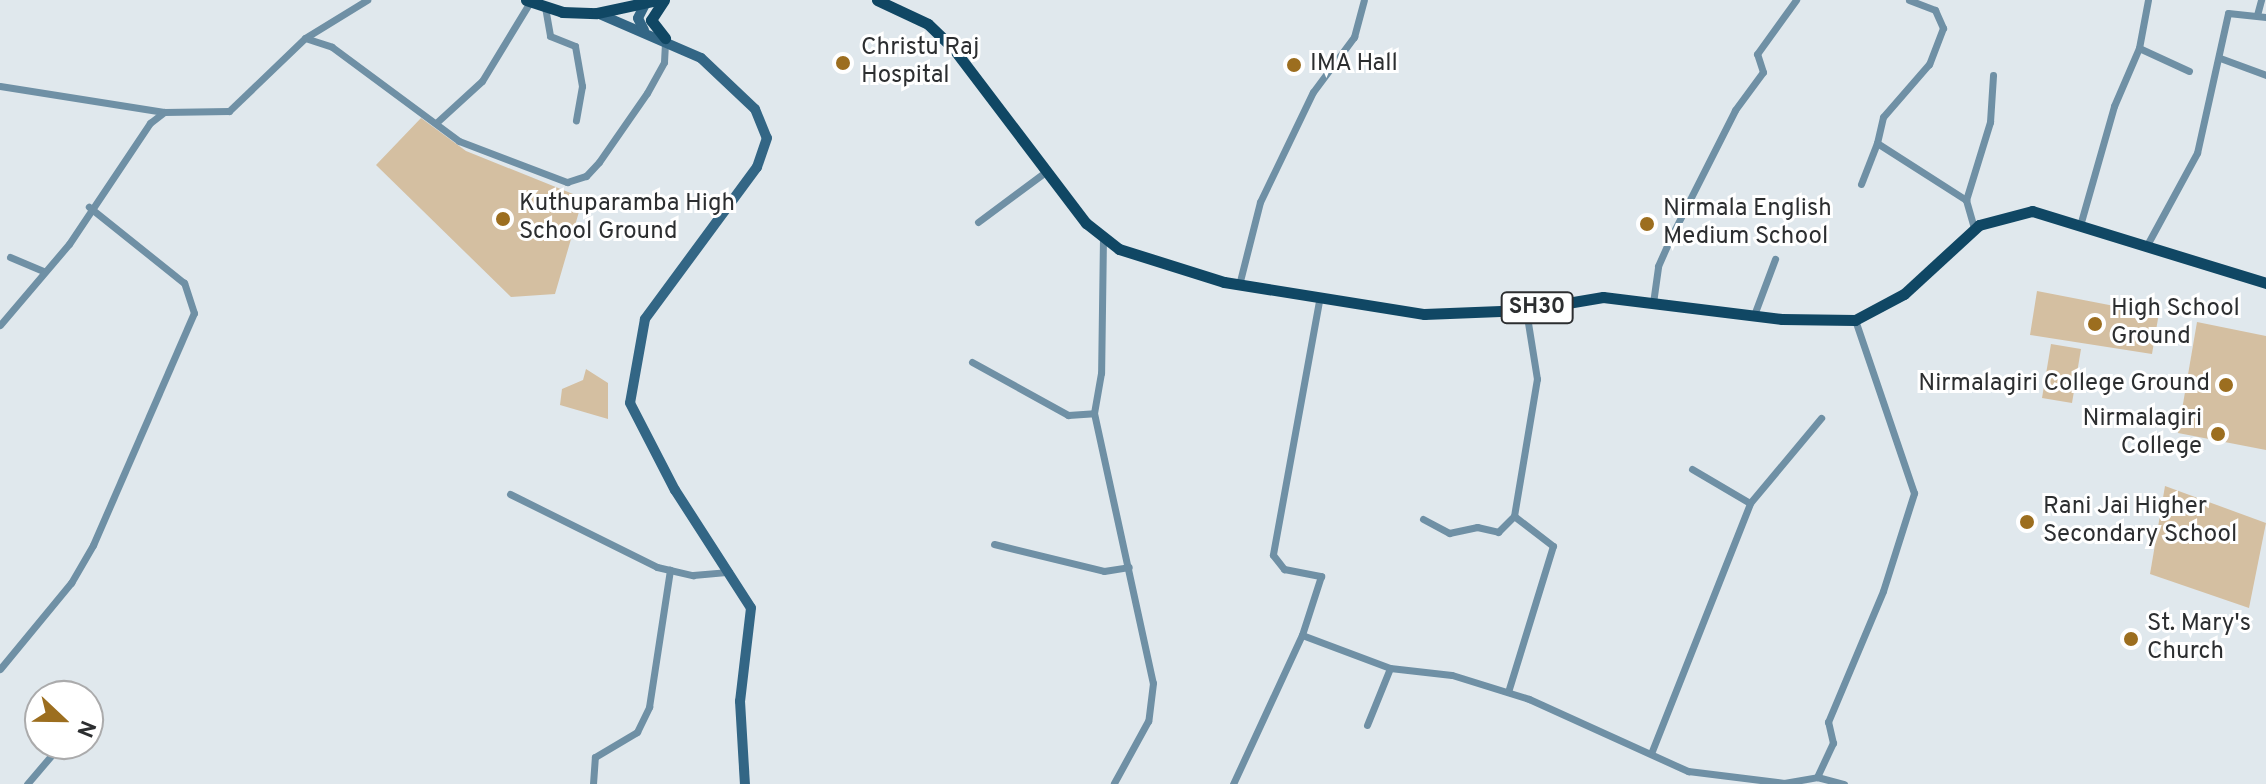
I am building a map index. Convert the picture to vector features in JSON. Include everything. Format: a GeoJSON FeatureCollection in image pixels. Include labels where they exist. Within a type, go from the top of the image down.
{"type":"FeatureCollection","features":[{"type":"Feature","properties":{"kind":"main road"},"geometry":{"type":"LineString","coordinates":[[665,0],[651,20],[665,38]]}},
{"type":"Feature","properties":{"kind":"main road","name":"SH30"},"geometry":{"type":"LineString","coordinates":[[877,0],[928,24],[953,48],[1044,173],[1103,237],[1157,264],[1319,301],[1424,314],[1526,310],[1603,297],[1754,315],[1855,320]]}},
{"type":"Feature","properties":{"kind":"main road"},"geometry":{"type":"LineString","coordinates":[[528,1],[545,7],[597,13],[665,38],[727,81],[755,109],[767,138],[757,167],[645,319],[630,403],[675,490],[731,571],[751,608],[740,701],[745,784]]}},
{"type":"Feature","properties":{"kind":"main road"},"geometry":{"type":"LineString","coordinates":[[644,30],[638,18],[651,1]]}},
{"type":"Feature","properties":{"kind":"main road"},"geometry":{"type":"LineString","coordinates":[[597,13],[651,1]]}},
{"type":"Feature","properties":{"kind":"main road"},"geometry":{"type":"LineString","coordinates":[[1855,320],[1904,294],[1974,228],[2021,211],[2081,222],[2266,283]]}},
{"type":"Feature","properties":{"kind":"street"},"geometry":{"type":"LineString","coordinates":[[0,86],[164,112],[229,111],[305,38],[367,0]]}},
{"type":"Feature","properties":{"kind":"street"},"geometry":{"type":"LineString","coordinates":[[1239,285],[1260,202],[1313,92],[1354,37],[1364,0]]}},
{"type":"Feature","properties":{"kind":"street"},"geometry":{"type":"LineString","coordinates":[[1653,303],[1658,266],[1673,233],[1735,110],[1763,72],[1757,54],[1796,0]]}},
{"type":"Feature","properties":{"kind":"street"},"geometry":{"type":"LineString","coordinates":[[1861,184],[1877,143],[1883,117],[1929,64],[1943,28],[1935,10],[1909,0]]}},
{"type":"Feature","properties":{"kind":"street"},"geometry":{"type":"LineString","coordinates":[[2081,222],[2114,106],[2139,48],[2148,0]]}},
{"type":"Feature","properties":{"kind":"street"},"geometry":{"type":"LineString","coordinates":[[2147,245],[2197,153],[2228,13],[2262,16],[2261,0]]}},
{"type":"Feature","properties":{"kind":"street"},"geometry":{"type":"LineString","coordinates":[[436,123],[482,81],[528,1]]}},
{"type":"Feature","properties":{"kind":"street"},"geometry":{"type":"LineString","coordinates":[[545,7],[550,36],[575,46],[582,86],[576,120]]}},
{"type":"Feature","properties":{"kind":"street"},"geometry":{"type":"LineString","coordinates":[[305,38],[332,47],[436,123],[493,158],[567,182],[586,176],[658,77],[665,38]]}},
{"type":"Feature","properties":{"kind":"street"},"geometry":{"type":"LineString","coordinates":[[2139,48],[2189,71]]}},
{"type":"Feature","properties":{"kind":"street"},"geometry":{"type":"LineString","coordinates":[[2220,58],[2266,75]]}},
{"type":"Feature","properties":{"kind":"street"},"geometry":{"type":"LineString","coordinates":[[1974,228],[1966,200],[1990,122],[1993,75]]}},
{"type":"Feature","properties":{"kind":"street"},"geometry":{"type":"LineString","coordinates":[[0,325],[69,244],[89,207],[164,112]]}},
{"type":"Feature","properties":{"kind":"street"},"geometry":{"type":"LineString","coordinates":[[1877,143],[1966,200]]}},
{"type":"Feature","properties":{"kind":"street"},"geometry":{"type":"LineString","coordinates":[[978,222],[1044,173]]}},
{"type":"Feature","properties":{"kind":"street"},"geometry":{"type":"LineString","coordinates":[[0,669],[71,583],[93,545],[194,313],[184,283],[89,207]]}},
{"type":"Feature","properties":{"kind":"street"},"geometry":{"type":"LineString","coordinates":[[1103,237],[1101,373],[1094,413],[1153,683],[1148,721],[1114,783]]}},
{"type":"Feature","properties":{"kind":"street"},"geometry":{"type":"LineString","coordinates":[[10,257],[43,271]]}},
{"type":"Feature","properties":{"kind":"street"},"geometry":{"type":"LineString","coordinates":[[1754,315],[1775,259]]}},
{"type":"Feature","properties":{"kind":"street"},"geometry":{"type":"LineString","coordinates":[[1233,784],[1302,635],[1321,576],[1284,569],[1273,555],[1319,301]]}},
{"type":"Feature","properties":{"kind":"street"},"geometry":{"type":"LineString","coordinates":[[1423,519],[1449,533],[1477,527],[1498,532],[1514,516],[1537,379],[1526,310]]}},
{"type":"Feature","properties":{"kind":"street"},"geometry":{"type":"LineString","coordinates":[[1817,777],[1833,743],[1828,722],[1883,591],[1914,493],[1855,320]]}},
{"type":"Feature","properties":{"kind":"street"},"geometry":{"type":"LineString","coordinates":[[972,362],[1068,415],[1094,413]]}},
{"type":"Feature","properties":{"kind":"street"},"geometry":{"type":"LineString","coordinates":[[1652,751],[1750,503],[1821,418]]}},
{"type":"Feature","properties":{"kind":"street"},"geometry":{"type":"LineString","coordinates":[[1692,469],[1750,503]]}},
{"type":"Feature","properties":{"kind":"street"},"geometry":{"type":"LineString","coordinates":[[510,494],[631,557],[670,570],[731,571]]}},
{"type":"Feature","properties":{"kind":"street"},"geometry":{"type":"LineString","coordinates":[[1508,692],[1553,546],[1514,516]]}},
{"type":"Feature","properties":{"kind":"street"},"geometry":{"type":"LineString","coordinates":[[994,544],[1104,571],[1129,567]]}},
{"type":"Feature","properties":{"kind":"street"},"geometry":{"type":"LineString","coordinates":[[593,784],[595,757],[637,732],[649,707],[670,570]]}},
{"type":"Feature","properties":{"kind":"street"},"geometry":{"type":"LineString","coordinates":[[1302,635],[1390,668],[1438,672],[1508,692],[1716,777],[1784,783],[1817,777],[1844,784]]}},
{"type":"Feature","properties":{"kind":"street"},"geometry":{"type":"LineString","coordinates":[[1367,725],[1390,668]]}},
{"type":"Feature","properties":{"kind":"street"},"geometry":{"type":"LineString","coordinates":[[27,784],[47,760]]}},
{"type":"Feature","properties":{"kind":"shaded area","name":"Kuthuparamba High School Ground"},"geometry":{"type":"Polygon","coordinates":[[[421,118],[466,151],[583,198],[555,294],[511,297],[376,165],[421,118]]]}},
{"type":"Feature","properties":{"kind":"shaded area","name":"High School Ground"},"geometry":{"type":"Polygon","coordinates":[[[2037,291],[2135,310],[2138,303],[2160,307],[2152,354],[2030,335],[2037,291]]]}},
{"type":"Feature","properties":{"kind":"shaded area","name":"Nirmalagiri College Ground"},"geometry":{"type":"Polygon","coordinates":[[[2197,322],[2266,336],[2266,450],[2178,433],[2197,322]]]}},
{"type":"Feature","properties":{"kind":"shaded area"},"geometry":{"type":"Polygon","coordinates":[[[2051,344],[2081,349],[2072,403],[2042,398],[2051,344]]]}},
{"type":"Feature","properties":{"kind":"shaded area"},"geometry":{"type":"Polygon","coordinates":[[[586,369],[608,383],[608,419],[560,405],[562,389],[583,380],[586,369]]]}},
{"type":"Feature","properties":{"kind":"shaded area"},"geometry":{"type":"Polygon","coordinates":[[[2165,486],[2266,523],[2249,608],[2150,574],[2165,486]]]}},
{"type":"Feature","properties":{"kind":"place","name":"Christu Raj Hospital"},"geometry":{"type":"Point","coordinates":[843,63]}},
{"type":"Feature","properties":{"kind":"place","name":"IMA Hall"},"geometry":{"type":"Point","coordinates":[1294,65]}},
{"type":"Feature","properties":{"kind":"place","name":"Kuthuparamba High School Ground"},"geometry":{"type":"Point","coordinates":[503,219]}},
{"type":"Feature","properties":{"kind":"place","name":"Nirmala English Medium School"},"geometry":{"type":"Point","coordinates":[1647,224]}},
{"type":"Feature","properties":{"kind":"place","name":"High School Ground"},"geometry":{"type":"Point","coordinates":[2095,324]}},
{"type":"Feature","properties":{"kind":"place","name":"Nirmalagiri College Ground"},"geometry":{"type":"Point","coordinates":[2226,385]}},
{"type":"Feature","properties":{"kind":"place","name":"Nirmalagiri College"},"geometry":{"type":"Point","coordinates":[2218,434]}},
{"type":"Feature","properties":{"kind":"place","name":"Rani Jai Higher Secondary School"},"geometry":{"type":"Point","coordinates":[2027,522]}},
{"type":"Feature","properties":{"kind":"place","name":"St. Mary's Church"},"geometry":{"type":"Point","coordinates":[2131,639]}}]}
